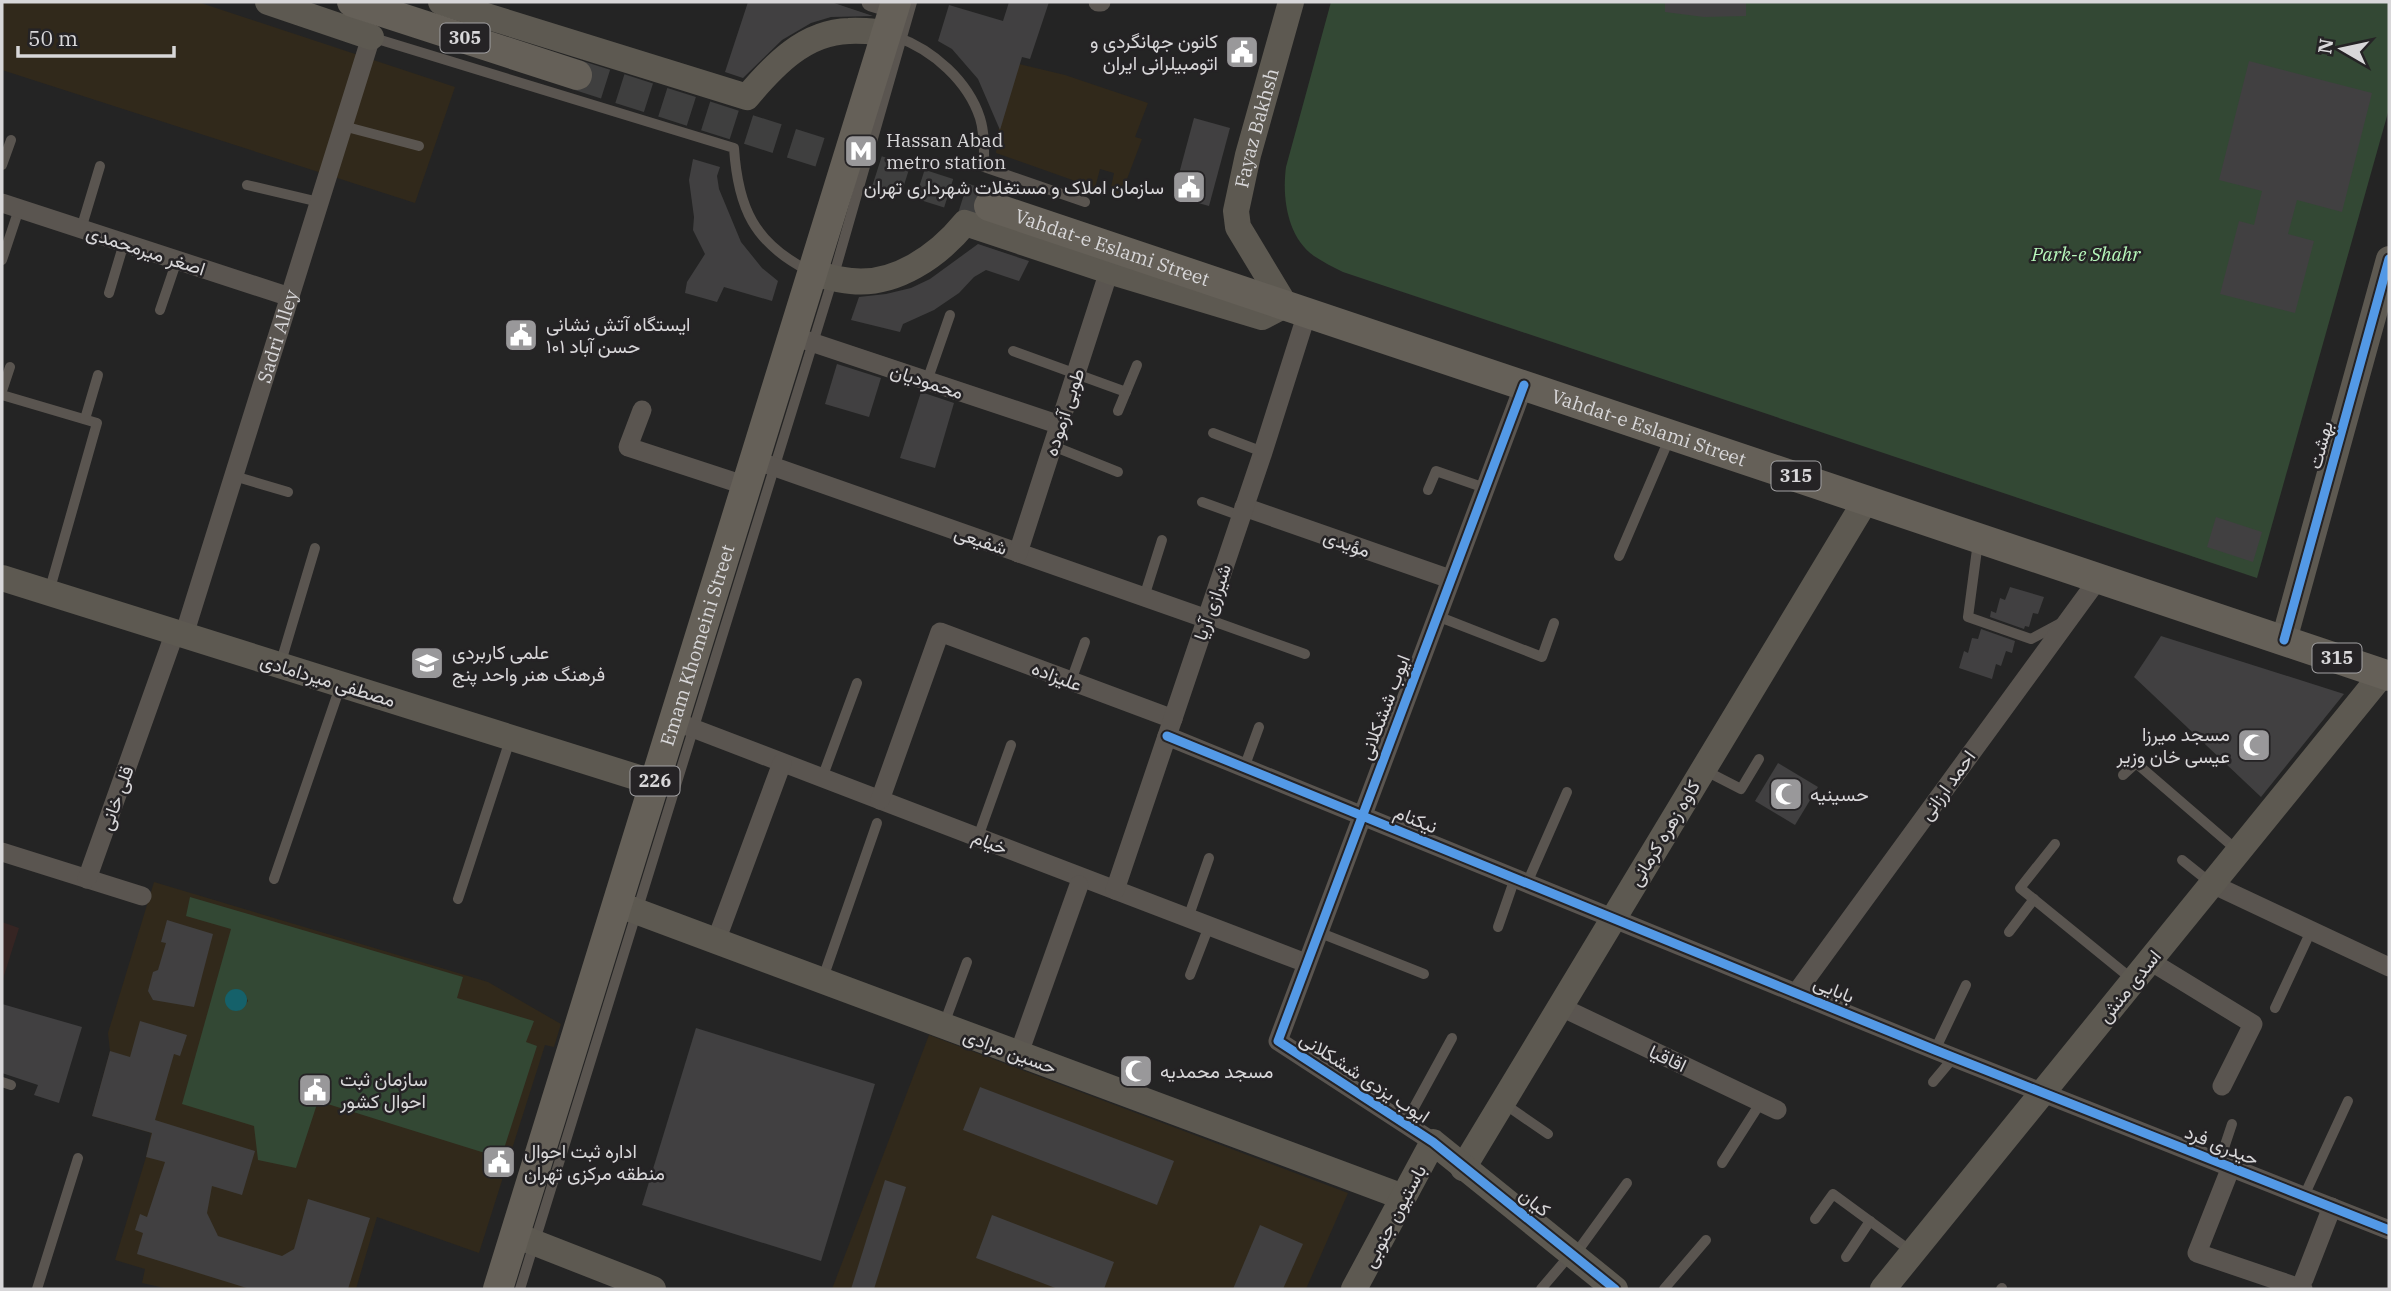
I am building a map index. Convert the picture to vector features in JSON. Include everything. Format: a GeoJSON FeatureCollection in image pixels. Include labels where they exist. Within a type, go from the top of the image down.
{"type":"FeatureCollection","features":[{"type":"Feature","properties":{"kind":"main road","name":"305"},"geometry":{"type":"LineString","coordinates":[[352,2],[577,75]]}},
{"type":"Feature","properties":{"kind":"main road","name":"Emam Khomeini Street"},"geometry":{"type":"LineString","coordinates":[[498,1289],[525,1239],[627,908],[655,783],[684,725],[759,471],[823,276],[892,9]]}},
{"type":"Feature","properties":{"kind":"main road","name":"Vahdat-e Eslami Street"},"geometry":{"type":"LineString","coordinates":[[977,215],[1296,309],[2380,674]]}},
{"type":"Feature","properties":{"kind":"street"},"geometry":{"type":"LineString","coordinates":[[268,2],[371,37]]}},
{"type":"Feature","properties":{"kind":"street","name":"305"},"geometry":{"type":"LineString","coordinates":[[441,2],[747,97],[772,68],[807,42],[824,35],[848,31],[892,9]]}},
{"type":"Feature","properties":{"kind":"street"},"geometry":{"type":"LineString","coordinates":[[823,276],[853,282],[890,277],[925,261],[977,215],[1109,271],[1262,317],[1296,309],[1238,228],[1236,211],[1248,155],[1291,2]]}},
{"type":"Feature","properties":{"kind":"street","name":"Sadri Alley"},"geometry":{"type":"LineString","coordinates":[[179,634],[234,476],[371,37]]}},
{"type":"Feature","properties":{"kind":"street","name":"اصغر میرمحمدی"},"geometry":{"type":"LineString","coordinates":[[10,206],[289,297]]}},
{"type":"Feature","properties":{"kind":"street","name":"بهشت"},"geometry":{"type":"LineString","coordinates":[[2284,640],[2389,259]]}},
{"type":"Feature","properties":{"kind":"street","name":"طوبی آزموده"},"geometry":{"type":"LineString","coordinates":[[1018,553],[1109,271]]}},
{"type":"Feature","properties":{"kind":"street","name":"شیرازی آریا"},"geometry":{"type":"LineString","coordinates":[[1115,890],[1263,452],[1296,309]]}},
{"type":"Feature","properties":{"kind":"street","name":"محمودیان"},"geometry":{"type":"LineString","coordinates":[[803,339],[1060,425]]}},
{"type":"Feature","properties":{"kind":"street","name":"ایوب ششکلانی"},"geometry":{"type":"LineString","coordinates":[[1278,1041],[1524,385]]}},
{"type":"Feature","properties":{"kind":"street","name":"شفیعی"},"geometry":{"type":"LineString","coordinates":[[642,410],[628,447],[759,471],[1018,553],[1207,619]]}},
{"type":"Feature","properties":{"kind":"street","name":"کاوه زهره کرمانی"},"geometry":{"type":"LineString","coordinates":[[1463,1167],[1866,500]]}},
{"type":"Feature","properties":{"kind":"street","name":"مؤیدی"},"geometry":{"type":"LineString","coordinates":[[1243,511],[1450,579]]}},
{"type":"Feature","properties":{"kind":"street","name":"مصطفی میردامادی"},"geometry":{"type":"LineString","coordinates":[[2,578],[655,783]]}},
{"type":"Feature","properties":{"kind":"street","name":"احمد ارزانی"},"geometry":{"type":"LineString","coordinates":[[1796,993],[2099,578]]}},
{"type":"Feature","properties":{"kind":"street","name":"علیزاده"},"geometry":{"type":"LineString","coordinates":[[880,800],[940,632],[1071,681],[1170,728]]}},
{"type":"Feature","properties":{"kind":"street","name":"قلی خانی"},"geometry":{"type":"LineString","coordinates":[[87,879],[179,634]]}},
{"type":"Feature","properties":{"kind":"street","name":"اسدی منش"},"geometry":{"type":"LineString","coordinates":[[1883,1289],[2380,674]]}},
{"type":"Feature","properties":{"kind":"street","name":"خیام"},"geometry":{"type":"LineString","coordinates":[[684,725],[1306,963]]}},
{"type":"Feature","properties":{"kind":"street","name":"نیکنام"},"geometry":{"type":"LineString","coordinates":[[1170,728],[1244,768],[1613,918]]}},
{"type":"Feature","properties":{"kind":"street"},"geometry":{"type":"LineString","coordinates":[[716,941],[782,763]]}},
{"type":"Feature","properties":{"kind":"street"},"geometry":{"type":"LineString","coordinates":[[2,852],[142,896]]}},
{"type":"Feature","properties":{"kind":"street"},"geometry":{"type":"LineString","coordinates":[[2212,884],[2311,931],[2387,961]]}},
{"type":"Feature","properties":{"kind":"street"},"geometry":{"type":"LineString","coordinates":[[1019,1054],[1079,885]]}},
{"type":"Feature","properties":{"kind":"street","name":"حسین مرادی"},"geometry":{"type":"LineString","coordinates":[[627,908],[1404,1197]]}},
{"type":"Feature","properties":{"kind":"street","name":"بابایی"},"geometry":{"type":"LineString","coordinates":[[1613,918],[2042,1093]]}},
{"type":"Feature","properties":{"kind":"street"},"geometry":{"type":"LineString","coordinates":[[2142,970],[2253,1024],[2221,1086]]}},
{"type":"Feature","properties":{"kind":"street","name":"اقاقیا"},"geometry":{"type":"LineString","coordinates":[[1559,1006],[1769,1106]]}},
{"type":"Feature","properties":{"kind":"street","name":"ایوب یزدی ششکلانی"},"geometry":{"type":"LineString","coordinates":[[1278,1041],[1433,1142]]}},
{"type":"Feature","properties":{"kind":"street","name":"حیدری فرد"},"geometry":{"type":"LineString","coordinates":[[2042,1093],[2389,1230]]}},
{"type":"Feature","properties":{"kind":"street","name":"باستیون جنوبی"},"geometry":{"type":"LineString","coordinates":[[1354,1289],[1433,1142]]}},
{"type":"Feature","properties":{"kind":"street","name":"کیان"},"geometry":{"type":"LineString","coordinates":[[1433,1142],[1615,1289]]}},
{"type":"Feature","properties":{"kind":"street"},"geometry":{"type":"LineString","coordinates":[[2225,1165],[2197,1253],[2303,1284],[2332,1207]]}},
{"type":"Feature","properties":{"kind":"street"},"geometry":{"type":"LineString","coordinates":[[525,1239],[653,1289]]}},
{"type":"Feature","properties":{"kind":"lane"},"geometry":{"type":"LineString","coordinates":[[371,37],[734,148],[737,181],[750,219],[775,250],[823,276],[892,9]]}},
{"type":"Feature","properties":{"kind":"lane"},"geometry":{"type":"LineString","coordinates":[[892,9],[913,42],[930,53],[962,85],[980,118],[984,139],[984,167],[1085,202]]}},
{"type":"Feature","properties":{"kind":"lane"},"geometry":{"type":"LineString","coordinates":[[343,126],[419,146]]}},
{"type":"Feature","properties":{"kind":"lane"},"geometry":{"type":"LineString","coordinates":[[2,166],[11,140]]}},
{"type":"Feature","properties":{"kind":"lane"},"geometry":{"type":"LineString","coordinates":[[81,229],[100,166]]}},
{"type":"Feature","properties":{"kind":"lane"},"geometry":{"type":"LineString","coordinates":[[247,185],[319,202]]}},
{"type":"Feature","properties":{"kind":"lane"},"geometry":{"type":"LineString","coordinates":[[2,260],[10,206]]}},
{"type":"Feature","properties":{"kind":"lane"},"geometry":{"type":"LineString","coordinates":[[108,293],[124,243]]}},
{"type":"Feature","properties":{"kind":"lane"},"geometry":{"type":"LineString","coordinates":[[160,310],[177,260]]}},
{"type":"Feature","properties":{"kind":"lane"},"geometry":{"type":"LineString","coordinates":[[927,381],[950,315]]}},
{"type":"Feature","properties":{"kind":"lane"},"geometry":{"type":"LineString","coordinates":[[1013,351],[1126,392]]}},
{"type":"Feature","properties":{"kind":"lane"},"geometry":{"type":"LineString","coordinates":[[1118,411],[1137,365]]}},
{"type":"Feature","properties":{"kind":"lane"},"geometry":{"type":"LineString","coordinates":[[10,367],[2,393],[97,423],[49,593]]}},
{"type":"Feature","properties":{"kind":"lane"},"geometry":{"type":"LineString","coordinates":[[85,419],[98,375]]}},
{"type":"Feature","properties":{"kind":"lane"},"geometry":{"type":"LineString","coordinates":[[1213,433],[1263,452]]}},
{"type":"Feature","properties":{"kind":"lane"},"geometry":{"type":"LineString","coordinates":[[1619,556],[1671,435]]}},
{"type":"Feature","properties":{"kind":"lane"},"geometry":{"type":"LineString","coordinates":[[1053,446],[1118,472]]}},
{"type":"Feature","properties":{"kind":"lane"},"geometry":{"type":"LineString","coordinates":[[1428,490],[1436,471],[1485,488]]}},
{"type":"Feature","properties":{"kind":"lane"},"geometry":{"type":"LineString","coordinates":[[234,476],[288,492]]}},
{"type":"Feature","properties":{"kind":"lane"},"geometry":{"type":"LineString","coordinates":[[1202,502],[1243,511]]}},
{"type":"Feature","properties":{"kind":"lane"},"geometry":{"type":"LineString","coordinates":[[1978,538],[1968,617],[2031,639],[2068,619]]}},
{"type":"Feature","properties":{"kind":"lane"},"geometry":{"type":"LineString","coordinates":[[1144,597],[1162,540]]}},
{"type":"Feature","properties":{"kind":"lane"},"geometry":{"type":"LineString","coordinates":[[279,665],[315,548]]}},
{"type":"Feature","properties":{"kind":"lane"},"geometry":{"type":"LineString","coordinates":[[1437,616],[1542,657],[1555,623]]}},
{"type":"Feature","properties":{"kind":"lane"},"geometry":{"type":"LineString","coordinates":[[1207,619],[1305,654]]}},
{"type":"Feature","properties":{"kind":"lane"},"geometry":{"type":"LineString","coordinates":[[1071,681],[1085,642]]}},
{"type":"Feature","properties":{"kind":"lane"},"geometry":{"type":"LineString","coordinates":[[822,778],[858,683]]}},
{"type":"Feature","properties":{"kind":"lane"},"geometry":{"type":"LineString","coordinates":[[274,879],[341,684]]}},
{"type":"Feature","properties":{"kind":"lane"},"geometry":{"type":"LineString","coordinates":[[627,908],[684,725]]}},
{"type":"Feature","properties":{"kind":"lane"},"geometry":{"type":"LineString","coordinates":[[1244,768],[1259,727]]}},
{"type":"Feature","properties":{"kind":"lane"},"geometry":{"type":"LineString","coordinates":[[458,899],[511,738]]}},
{"type":"Feature","properties":{"kind":"lane"},"geometry":{"type":"LineString","coordinates":[[978,838],[1011,745]]}},
{"type":"Feature","properties":{"kind":"lane"},"geometry":{"type":"LineString","coordinates":[[1702,769],[1741,789],[1759,760]]}},
{"type":"Feature","properties":{"kind":"lane"},"geometry":{"type":"LineString","coordinates":[[2123,775],[2136,763],[2238,851]]}},
{"type":"Feature","properties":{"kind":"lane"},"geometry":{"type":"LineString","coordinates":[[1498,927],[1567,792]]}},
{"type":"Feature","properties":{"kind":"lane"},"geometry":{"type":"LineString","coordinates":[[822,980],[877,823]]}},
{"type":"Feature","properties":{"kind":"lane"},"geometry":{"type":"LineString","coordinates":[[2055,844],[2020,888],[2142,970]]}},
{"type":"Feature","properties":{"kind":"lane"},"geometry":{"type":"LineString","coordinates":[[1188,918],[1209,858]]}},
{"type":"Feature","properties":{"kind":"lane"},"geometry":{"type":"LineString","coordinates":[[2182,860],[2212,884]]}},
{"type":"Feature","properties":{"kind":"lane"},"geometry":{"type":"LineString","coordinates":[[2009,932],[2034,899]]}},
{"type":"Feature","properties":{"kind":"lane"},"geometry":{"type":"LineString","coordinates":[[1190,975],[1209,926]]}},
{"type":"Feature","properties":{"kind":"lane"},"geometry":{"type":"LineString","coordinates":[[2275,1008],[2311,931]]}},
{"type":"Feature","properties":{"kind":"lane"},"geometry":{"type":"LineString","coordinates":[[1318,932],[1424,974]]}},
{"type":"Feature","properties":{"kind":"lane"},"geometry":{"type":"LineString","coordinates":[[943,1026],[967,962]]}},
{"type":"Feature","properties":{"kind":"lane"},"geometry":{"type":"LineString","coordinates":[[1935,1050],[1966,985]]}},
{"type":"Feature","properties":{"kind":"lane"},"geometry":{"type":"LineString","coordinates":[[1405,1124],[1452,1038]]}},
{"type":"Feature","properties":{"kind":"lane"},"geometry":{"type":"LineString","coordinates":[[1933,1082],[1954,1057]]}},
{"type":"Feature","properties":{"kind":"lane"},"geometry":{"type":"LineString","coordinates":[[2304,1196],[2348,1101]]}},
{"type":"Feature","properties":{"kind":"lane"},"geometry":{"type":"LineString","coordinates":[[1502,1102],[1548,1135]]}},
{"type":"Feature","properties":{"kind":"lane"},"geometry":{"type":"LineString","coordinates":[[1721,1163],[1769,1106]]}},
{"type":"Feature","properties":{"kind":"lane"},"geometry":{"type":"LineString","coordinates":[[2225,1165],[2232,1124]]}},
{"type":"Feature","properties":{"kind":"lane"},"geometry":{"type":"LineString","coordinates":[[37,1289],[78,1158]]}},
{"type":"Feature","properties":{"kind":"lane"},"geometry":{"type":"LineString","coordinates":[[1541,1289],[1572,1255],[1627,1183]]}},
{"type":"Feature","properties":{"kind":"lane"},"geometry":{"type":"LineString","coordinates":[[1815,1219],[1833,1194],[1913,1252]]}},
{"type":"Feature","properties":{"kind":"lane"},"geometry":{"type":"LineString","coordinates":[[1846,1257],[1870,1221]]}},
{"type":"Feature","properties":{"kind":"lane"},"geometry":{"type":"LineString","coordinates":[[520,1289],[525,1239]]}},
{"type":"Feature","properties":{"kind":"lane"},"geometry":{"type":"LineString","coordinates":[[1664,1289],[1706,1240]]}},
{"type":"Feature","properties":{"kind":"shaded area"},"geometry":{"type":"Polygon","coordinates":[[[2,2],[198,2],[455,87],[415,203],[2,70],[2,2]]]}},
{"type":"Feature","properties":{"kind":"shaded area"},"geometry":{"type":"Polygon","coordinates":[[[1019,64],[1065,75],[1148,103],[1135,137],[1142,139],[1121,195],[1110,192],[1114,173],[1100,169],[1095,188],[996,153],[1000,118],[1019,64]]]}},
{"type":"Feature","properties":{"kind":"shaded area","name":"سازمان ثبت احوال کشور"},"geometry":{"type":"Polygon","coordinates":[[[154,882],[488,982],[561,1024],[554,1047],[545,1045],[479,1253],[377,1217],[356,1289],[169,1289],[142,1283],[145,1269],[115,1260],[151,1133],[92,1116],[110,1051],[108,1033],[154,882]]]}},
{"type":"Feature","properties":{"kind":"shaded area"},"geometry":{"type":"Polygon","coordinates":[[[2,922],[19,928],[2,982],[2,922]]]}},
{"type":"Feature","properties":{"kind":"shaded area"},"geometry":{"type":"Polygon","coordinates":[[[929,1035],[1348,1193],[1306,1289],[832,1289],[929,1035]]]}},
{"type":"Feature","properties":{"kind":"green space","name":"Park-e Shahr"},"geometry":{"type":"Polygon","coordinates":[[[1331,2],[2389,2],[2389,109],[2257,578],[1343,272],[1317,258],[1305,248],[1292,227],[1286,203],[1285,179],[1331,2]]]}},
{"type":"Feature","properties":{"kind":"green space"},"geometry":{"type":"Polygon","coordinates":[[[190,897],[463,977],[457,998],[534,1021],[526,1042],[537,1046],[501,1158],[318,1101],[296,1168],[258,1160],[254,1126],[182,1104],[231,929],[186,916],[190,897]],[[233,990],[227,994],[228,1007],[234,1011],[242,1009],[248,1001],[245,994],[233,990]]]}},
{"type":"Feature","properties":{"kind":"water"},"geometry":{"type":"Polygon","coordinates":[[[236,989],[244,992],[247,1000],[244,1008],[236,1011],[228,1008],[225,1000],[228,992],[236,989]]]}},
{"type":"Feature","properties":{"kind":"building"},"geometry":{"type":"Polygon","coordinates":[[[748,2],[831,2],[873,16],[831,17],[811,23],[782,40],[743,78],[725,72],[748,2]]]}},
{"type":"Feature","properties":{"kind":"building"},"geometry":{"type":"Polygon","coordinates":[[[1009,2],[1049,2],[1030,59],[1022,57],[1000,130],[978,79],[952,49],[938,41],[949,5],[1003,21],[1009,2]]]}},
{"type":"Feature","properties":{"kind":"building"},"geometry":{"type":"Polygon","coordinates":[[[1665,2],[1746,2],[1746,16],[1704,17],[1665,12],[1665,2]]]}},
{"type":"Feature","properties":{"kind":"building"},"geometry":{"type":"Polygon","coordinates":[[[2249,61],[2372,93],[2342,212],[2297,200],[2288,234],[2314,241],[2295,313],[2220,294],[2239,221],[2254,225],[2262,191],[2219,180],[2249,61]]]}},
{"type":"Feature","properties":{"kind":"building"},"geometry":{"type":"Polygon","coordinates":[[[1194,118],[1230,128],[1209,206],[1173,196],[1194,118]]]}},
{"type":"Feature","properties":{"kind":"building"},"geometry":{"type":"Polygon","coordinates":[[[693,159],[720,167],[717,176],[719,189],[741,242],[762,268],[778,281],[772,301],[724,287],[717,302],[685,293],[687,282],[705,254],[693,230],[689,180],[693,159]]]}},
{"type":"Feature","properties":{"kind":"building"},"geometry":{"type":"Polygon","coordinates":[[[978,244],[1029,261],[1019,281],[986,270],[934,310],[903,324],[900,332],[851,320],[859,297],[911,288],[930,279],[978,244]]]}},
{"type":"Feature","properties":{"kind":"building"},"geometry":{"type":"Polygon","coordinates":[[[837,364],[881,378],[869,417],[825,404],[837,364]]]}},
{"type":"Feature","properties":{"kind":"building"},"geometry":{"type":"Polygon","coordinates":[[[921,392],[954,403],[935,468],[900,458],[921,392]]]}},
{"type":"Feature","properties":{"kind":"building"},"geometry":{"type":"Polygon","coordinates":[[[2216,517],[2262,532],[2253,562],[2207,547],[2216,517]]]}},
{"type":"Feature","properties":{"kind":"building"},"geometry":{"type":"Polygon","coordinates":[[[2010,587],[2044,597],[2038,614],[2033,613],[2029,627],[2025,626],[2024,629],[1990,617],[1991,611],[1996,613],[2000,598],[2005,600],[2010,587]]]}},
{"type":"Feature","properties":{"kind":"building"},"geometry":{"type":"Polygon","coordinates":[[[1981,629],[2015,641],[2012,653],[2006,651],[2001,666],[1996,664],[1992,679],[1959,668],[1964,651],[1968,653],[1972,638],[1978,639],[1981,629]]]}},
{"type":"Feature","properties":{"kind":"building","name":"مسجد میرزا عیسی خان وزیر"},"geometry":{"type":"Polygon","coordinates":[[[2161,636],[2344,694],[2261,797],[2134,677],[2161,636]]]}},
{"type":"Feature","properties":{"kind":"building","name":"حسینیه"},"geometry":{"type":"Polygon","coordinates":[[[1778,763],[1818,787],[1795,825],[1755,801],[1778,763]]]}},
{"type":"Feature","properties":{"kind":"building"},"geometry":{"type":"Polygon","coordinates":[[[167,920],[213,934],[194,1007],[153,1000],[148,991],[166,943],[161,942],[167,920]]]}},
{"type":"Feature","properties":{"kind":"building"},"geometry":{"type":"Polygon","coordinates":[[[2,1004],[82,1027],[59,1103],[34,1095],[38,1085],[2,1073],[2,1004]]]}},
{"type":"Feature","properties":{"kind":"building"},"geometry":{"type":"Polygon","coordinates":[[[140,1021],[187,1035],[180,1056],[174,1054],[155,1120],[255,1151],[242,1195],[212,1186],[207,1213],[218,1236],[282,1256],[294,1249],[308,1199],[370,1218],[348,1289],[250,1289],[137,1254],[143,1233],[135,1230],[140,1214],[147,1217],[165,1162],[146,1157],[152,1133],[92,1116],[110,1051],[130,1057],[140,1021]]]}},
{"type":"Feature","properties":{"kind":"building"},"geometry":{"type":"Polygon","coordinates":[[[696,1028],[875,1084],[821,1261],[642,1205],[696,1028]]]}},
{"type":"Feature","properties":{"kind":"building"},"geometry":{"type":"Polygon","coordinates":[[[980,1087],[1174,1161],[1157,1205],[963,1130],[980,1087]]]}},
{"type":"Feature","properties":{"kind":"building"},"geometry":{"type":"Polygon","coordinates":[[[885,1180],[906,1187],[874,1289],[851,1289],[885,1180]]]}},
{"type":"Feature","properties":{"kind":"building"},"geometry":{"type":"Polygon","coordinates":[[[992,1215],[1114,1262],[1104,1289],[1058,1289],[976,1258],[992,1215]]]}},
{"type":"Feature","properties":{"kind":"building"},"geometry":{"type":"Polygon","coordinates":[[[1260,1225],[1303,1244],[1283,1289],[1233,1289],[1260,1225]]]}},
{"type":"Feature","properties":{"kind":"tunnel"},"geometry":{"type":"LineString","coordinates":[[577,75],[989,206]]}},
{"type":"Feature","properties":{"kind":"cycle path"},"geometry":{"type":"LineString","coordinates":[[2284,640],[2389,259]]}},
{"type":"Feature","properties":{"kind":"cycle path"},"geometry":{"type":"LineString","coordinates":[[1524,385],[1278,1041],[1433,1142],[1615,1289]]}},
{"type":"Feature","properties":{"kind":"cycle path"},"geometry":{"type":"LineString","coordinates":[[1167,736],[1935,1050],[2389,1230]]}},
{"type":"Feature","properties":{"kind":"place","name":"کانون جهانگردی و اتومبیلرانی ایران"},"geometry":{"type":"Point","coordinates":[1242,52]}},
{"type":"Feature","properties":{"kind":"place","name":"Hassan Abad metro station"},"geometry":{"type":"Point","coordinates":[861,151]}},
{"type":"Feature","properties":{"kind":"place","name":"سازمان املاک و مستغلات شهرداری تهران"},"geometry":{"type":"Point","coordinates":[1189,187]}},
{"type":"Feature","properties":{"kind":"place","name":"ایستگاه آتش نشانی ۱۰۱ حسن آباد"},"geometry":{"type":"Point","coordinates":[521,335]}},
{"type":"Feature","properties":{"kind":"place","name":"علمی کاربردی فرهنگ هنر واحد پنج"},"geometry":{"type":"Point","coordinates":[427,663]}},
{"type":"Feature","properties":{"kind":"place","name":"مسجد میرزا عیسی خان وزیر"},"geometry":{"type":"Point","coordinates":[2254,745]}},
{"type":"Feature","properties":{"kind":"place","name":"حسینیه"},"geometry":{"type":"Point","coordinates":[1786,794]}},
{"type":"Feature","properties":{"kind":"place","name":"مسجد محمدیه"},"geometry":{"type":"Point","coordinates":[1136,1071]}},
{"type":"Feature","properties":{"kind":"place","name":"سازمان ثبت احوال کشور"},"geometry":{"type":"Point","coordinates":[315,1090]}},
{"type":"Feature","properties":{"kind":"place","name":"اداره ثبت احوال منطقه مركزی تهران"},"geometry":{"type":"Point","coordinates":[499,1162]}}]}
